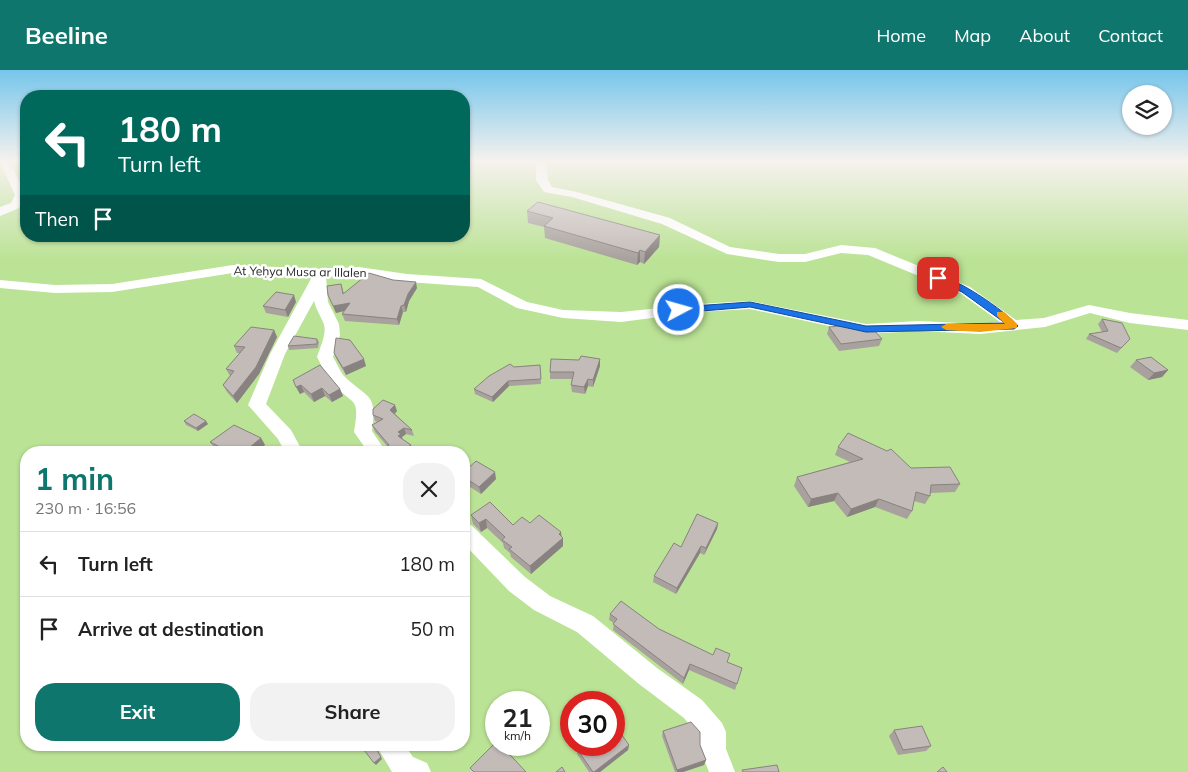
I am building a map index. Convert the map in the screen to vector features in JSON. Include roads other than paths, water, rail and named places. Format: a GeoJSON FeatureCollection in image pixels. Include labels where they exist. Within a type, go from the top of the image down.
{"type":"FeatureCollection","features":[{"type":"Feature","properties":{"kind":"street"},"geometry":{"type":"LineString","coordinates":[[576,195],[666,221],[727,250],[779,258],[805,258],[841,249],[870,251],[965,290],[999,313],[1014,326]]}},
{"type":"Feature","properties":{"kind":"street"},"geometry":{"type":"LineString","coordinates":[[0,212],[15,205],[20,197]]}},
{"type":"Feature","properties":{"kind":"street","name":"At Yeḥya Musa ar Illalen"},"geometry":{"type":"LineString","coordinates":[[0,284],[55,289],[112,288],[233,269],[320,273],[359,271],[407,278],[480,283],[522,305],[563,314],[621,317],[750,304],[866,329],[1014,326],[1045,322],[1089,309],[1130,318],[1188,325]]}},
{"type":"Feature","properties":{"kind":"street"},"geometry":{"type":"LineString","coordinates":[[291,446],[285,434],[257,405],[262,386],[276,354],[303,310],[320,273]]}},
{"type":"Feature","properties":{"kind":"street"},"geometry":{"type":"LineString","coordinates":[[320,273],[321,302],[325,314],[332,324],[332,335],[325,357],[338,380],[363,399],[366,412],[363,432],[373,446]]}},
{"type":"Feature","properties":{"kind":"street"},"geometry":{"type":"LineString","coordinates":[[470,538],[488,558],[523,589],[542,603],[585,624],[648,676],[693,709],[713,732],[713,750],[722,772]]}},
{"type":"Feature","properties":{"kind":"street"},"geometry":{"type":"LineString","coordinates":[[393,751],[405,768],[418,772]]}}]}
